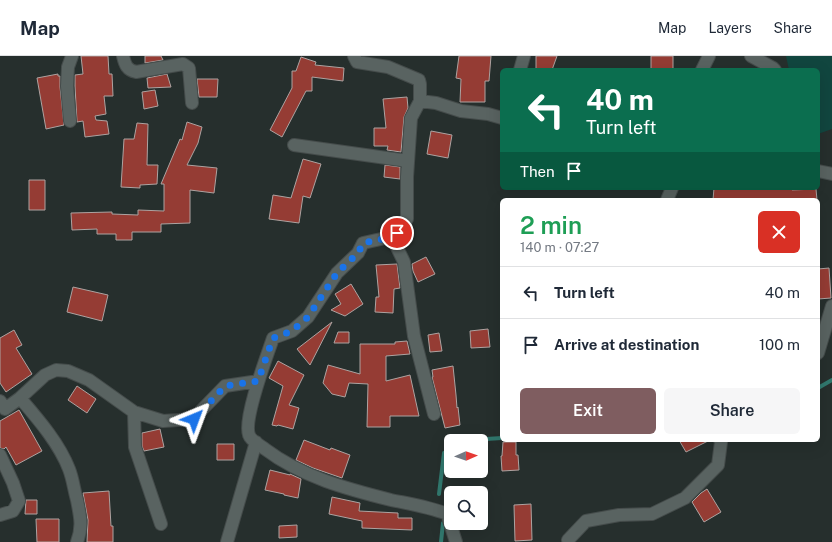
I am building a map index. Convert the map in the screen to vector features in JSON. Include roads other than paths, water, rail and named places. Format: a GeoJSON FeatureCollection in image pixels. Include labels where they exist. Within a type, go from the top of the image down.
{"type":"FeatureCollection","features":[{"type":"Feature","properties":{"kind":"street"},"geometry":{"type":"LineString","coordinates":[[70,122],[67,86],[68,67],[72,56]]}},
{"type":"Feature","properties":{"kind":"street"},"geometry":{"type":"LineString","coordinates":[[123,56],[125,66],[136,72],[183,64],[187,65],[189,68],[192,103]]}},
{"type":"Feature","properties":{"kind":"street"},"geometry":{"type":"LineString","coordinates":[[354,56],[357,62],[388,67],[419,80],[420,101],[411,118],[406,219],[397,233],[363,243],[358,253],[337,273],[308,317],[292,331],[273,338],[258,381],[248,423],[249,435],[279,460],[322,481],[434,509],[447,514],[456,542]]}},
{"type":"Feature","properties":{"kind":"street"},"geometry":{"type":"LineString","coordinates":[[521,68],[524,56]]}},
{"type":"Feature","properties":{"kind":"street"},"geometry":{"type":"LineString","coordinates":[[703,68],[709,56]]}},
{"type":"Feature","properties":{"kind":"street"},"geometry":{"type":"LineString","coordinates":[[751,56],[773,68]]}},
{"type":"Feature","properties":{"kind":"street"},"geometry":{"type":"LineString","coordinates":[[420,101],[436,102],[461,111],[488,114],[500,117]]}},
{"type":"Feature","properties":{"kind":"street"},"geometry":{"type":"LineString","coordinates":[[294,145],[408,161]]}},
{"type":"Feature","properties":{"kind":"street"},"geometry":{"type":"LineString","coordinates":[[820,171],[832,174]]}},
{"type":"Feature","properties":{"kind":"street"},"geometry":{"type":"LineString","coordinates":[[391,235],[404,262],[414,336],[434,414]]}},
{"type":"Feature","properties":{"kind":"street"},"geometry":{"type":"LineString","coordinates":[[820,346],[832,306]]}},
{"type":"Feature","properties":{"kind":"street"},"geometry":{"type":"LineString","coordinates":[[2,407],[20,398],[45,375],[56,370],[68,371],[89,380],[134,412],[162,421],[194,419],[225,386],[258,381]]}},
{"type":"Feature","properties":{"kind":"street"},"geometry":{"type":"LineString","coordinates":[[20,398],[36,416],[57,446],[69,470],[82,521],[77,542]]}},
{"type":"Feature","properties":{"kind":"street"},"geometry":{"type":"LineString","coordinates":[[134,412],[135,447],[161,524]]}},
{"type":"Feature","properties":{"kind":"street"},"geometry":{"type":"LineString","coordinates":[[227,542],[256,442]]}},
{"type":"Feature","properties":{"kind":"street"},"geometry":{"type":"LineString","coordinates":[[567,541],[586,520],[619,515],[652,514],[685,498],[718,465],[721,442]]}},
{"type":"Feature","properties":{"kind":"street"},"geometry":{"type":"LineString","coordinates":[[0,455],[13,483],[19,501],[13,511],[0,515]]}},
{"type":"Feature","properties":{"kind":"waterway"},"geometry":{"type":"LineString","coordinates":[[820,387],[832,380]]}},
{"type":"Feature","properties":{"kind":"waterway"},"geometry":{"type":"LineString","coordinates":[[488,439],[500,438]]}},
{"type":"Feature","properties":{"kind":"waterway"},"geometry":{"type":"LineString","coordinates":[[439,494],[444,453]]}},
{"type":"Feature","properties":{"kind":"waterway"},"geometry":{"type":"LineString","coordinates":[[441,542],[443,523]]}}]}
